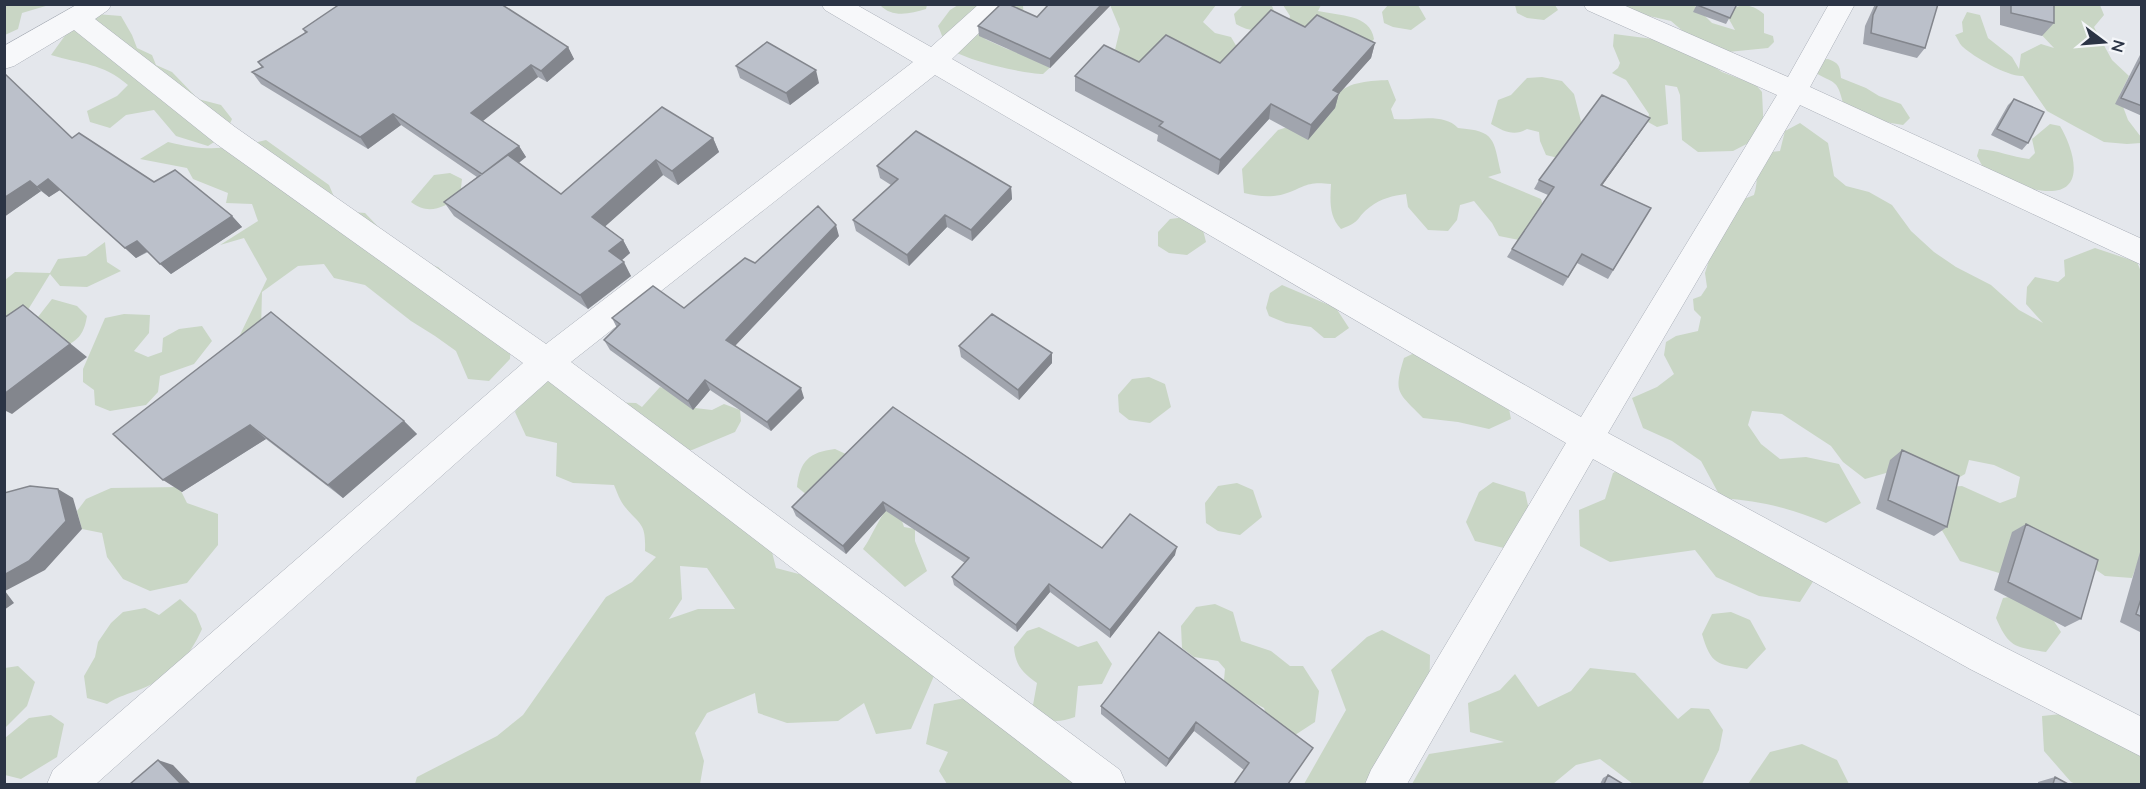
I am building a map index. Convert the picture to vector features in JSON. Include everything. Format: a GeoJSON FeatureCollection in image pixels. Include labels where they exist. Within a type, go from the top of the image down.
{"type":"FeatureCollection","features":[{"type":"Feature","properties":{"kind":"street"},"geometry":{"type":"LineString","coordinates":[[834,4],[1587,438],[1983,656],[2142,738]]}},
{"type":"Feature","properties":{"kind":"street"},"geometry":{"type":"LineString","coordinates":[[68,784],[547,362],[932,62],[996,4]]}},
{"type":"Feature","properties":{"kind":"street"},"geometry":{"type":"LineString","coordinates":[[1596,4],[1794,91],[2142,253]]}},
{"type":"Feature","properties":{"kind":"street"},"geometry":{"type":"LineString","coordinates":[[1385,784],[1587,438],[1794,91],[1842,4]]}},
{"type":"Feature","properties":{"kind":"street"},"geometry":{"type":"LineString","coordinates":[[4,59],[88,11],[225,135],[547,362],[1106,784]]}},
{"type":"Feature","properties":{"kind":"green space"},"geometry":{"type":"Polygon","coordinates":[[[4,5],[49,5],[22,13],[18,29],[5,35],[4,5]]]}},
{"type":"Feature","properties":{"kind":"green space"},"geometry":{"type":"Polygon","coordinates":[[[880,5],[927,5],[926,9],[902,14],[890,12],[880,5]]]}},
{"type":"Feature","properties":{"kind":"green space"},"geometry":{"type":"Polygon","coordinates":[[[958,5],[1023,5],[1024,21],[982,30],[985,39],[1007,49],[1055,63],[1043,74],[1008,69],[955,52],[948,47],[938,26],[950,10],[958,5]]]}},
{"type":"Feature","properties":{"kind":"green space"},"geometry":{"type":"Polygon","coordinates":[[[1110,5],[1216,5],[1203,22],[1215,33],[1231,37],[1241,54],[1228,67],[1131,65],[1114,54],[1120,29],[1110,5]]]}},
{"type":"Feature","properties":{"kind":"green space"},"geometry":{"type":"Polygon","coordinates":[[[1243,5],[1272,6],[1278,21],[1258,30],[1242,27],[1236,24],[1234,14],[1243,5]]]}},
{"type":"Feature","properties":{"kind":"green space"},"geometry":{"type":"Polygon","coordinates":[[[1283,5],[1321,5],[1318,11],[1360,20],[1367,25],[1374,39],[1368,47],[1286,34],[1290,16],[1283,5]]]}},
{"type":"Feature","properties":{"kind":"green space"},"geometry":{"type":"Polygon","coordinates":[[[1388,5],[1418,5],[1426,19],[1411,30],[1393,27],[1384,23],[1382,12],[1388,5]]]}},
{"type":"Feature","properties":{"kind":"green space"},"geometry":{"type":"Polygon","coordinates":[[[1515,5],[1555,5],[1558,10],[1544,20],[1527,18],[1517,13],[1515,5]]]}},
{"type":"Feature","properties":{"kind":"green space"},"geometry":{"type":"Polygon","coordinates":[[[1601,5],[1694,5],[1712,23],[1735,30],[1725,12],[1736,7],[1750,6],[1764,14],[1764,33],[1773,36],[1774,42],[1768,48],[1728,52],[1698,44],[1671,21],[1601,5]]]}},
{"type":"Feature","properties":{"kind":"green space"},"geometry":{"type":"Polygon","coordinates":[[[2034,5],[2100,5],[2104,15],[2094,27],[2112,60],[2129,76],[2119,96],[2128,120],[2141,137],[2141,143],[2104,142],[2047,111],[2023,76],[2000,70],[1983,61],[1962,46],[1955,35],[1963,32],[1962,22],[1967,12],[1980,15],[1988,38],[2012,57],[2019,69],[2021,54],[2041,44],[2054,48],[2036,29],[2034,5]]]}},
{"type":"Feature","properties":{"kind":"green space"},"geometry":{"type":"Polygon","coordinates":[[[96,14],[121,16],[137,48],[152,55],[156,65],[172,72],[198,99],[221,105],[232,119],[225,135],[208,146],[176,136],[154,110],[126,115],[110,128],[90,122],[87,111],[117,96],[128,85],[100,68],[51,55],[69,30],[96,14]]]}},
{"type":"Feature","properties":{"kind":"green space"},"geometry":{"type":"Polygon","coordinates":[[[1614,34],[1653,39],[1688,50],[1722,72],[1756,85],[1762,92],[1764,135],[1733,151],[1698,152],[1682,140],[1680,95],[1677,87],[1665,85],[1668,124],[1657,127],[1648,122],[1649,114],[1626,80],[1612,73],[1620,63],[1613,46],[1614,34]]]}},
{"type":"Feature","properties":{"kind":"green space"},"geometry":{"type":"Polygon","coordinates":[[[1828,59],[1838,66],[1841,78],[1901,104],[1910,118],[1903,125],[1885,122],[1843,103],[1836,85],[1814,72],[1814,60],[1828,59]]]}},
{"type":"Feature","properties":{"kind":"green space"},"geometry":{"type":"Polygon","coordinates":[[[1542,77],[1562,81],[1574,94],[1582,125],[1558,158],[1546,155],[1539,132],[1527,129],[1518,133],[1509,132],[1491,124],[1498,100],[1511,95],[1527,78],[1542,77]]]}},
{"type":"Feature","properties":{"kind":"green space"},"geometry":{"type":"Polygon","coordinates":[[[1388,80],[1396,100],[1391,109],[1394,119],[1445,120],[1458,128],[1470,129],[1486,135],[1494,145],[1501,173],[1488,177],[1541,199],[1545,213],[1519,240],[1499,236],[1492,223],[1474,201],[1460,205],[1457,220],[1448,231],[1428,230],[1408,207],[1406,194],[1378,201],[1356,221],[1341,229],[1332,214],[1331,184],[1311,184],[1274,196],[1244,193],[1242,169],[1278,130],[1330,114],[1337,95],[1347,87],[1388,80]]]}},
{"type":"Feature","properties":{"kind":"green space"},"geometry":{"type":"Polygon","coordinates":[[[1800,123],[1828,143],[1834,176],[1846,186],[1869,192],[1892,205],[1911,231],[1934,252],[1956,267],[1991,285],[2019,310],[2043,323],[2026,304],[2027,287],[2035,277],[2058,282],[2065,276],[2064,260],[2095,248],[2137,262],[2142,274],[2141,553],[2132,578],[2105,576],[2067,550],[1999,573],[1960,561],[1937,522],[1937,488],[1962,486],[2000,503],[2016,497],[2020,477],[1994,465],[1969,460],[1965,474],[1946,485],[1907,467],[1865,479],[1843,462],[1831,446],[1782,414],[1752,411],[1748,425],[1761,444],[1780,459],[1806,457],[1839,464],[1861,503],[1826,523],[1775,506],[1721,498],[1701,461],[1672,441],[1643,428],[1632,398],[1657,387],[1674,374],[1664,355],[1666,342],[1676,336],[1698,331],[1701,317],[1694,310],[1693,299],[1701,296],[1707,287],[1705,273],[1710,257],[1739,201],[1754,195],[1762,153],[1780,151],[1785,131],[1800,123]]]}},
{"type":"Feature","properties":{"kind":"green space"},"geometry":{"type":"Polygon","coordinates":[[[2050,124],[2060,126],[2072,154],[2074,164],[2070,183],[2063,188],[2044,191],[2019,186],[1987,175],[1977,156],[1979,149],[2029,159],[2035,153],[2032,139],[2050,124]]]}},
{"type":"Feature","properties":{"kind":"green space"},"geometry":{"type":"Polygon","coordinates":[[[266,140],[329,185],[340,211],[365,213],[387,236],[418,261],[438,267],[511,335],[510,359],[489,381],[468,379],[456,351],[411,321],[365,285],[334,278],[324,264],[298,266],[262,292],[261,330],[239,337],[267,279],[244,238],[220,245],[258,221],[252,204],[226,203],[228,193],[193,179],[187,168],[140,159],[168,142],[194,147],[217,148],[266,140]]]}},
{"type":"Feature","properties":{"kind":"green space"},"geometry":{"type":"Polygon","coordinates":[[[450,173],[462,179],[460,197],[442,207],[430,209],[424,209],[411,202],[434,175],[450,173]]]}},
{"type":"Feature","properties":{"kind":"green space"},"geometry":{"type":"Polygon","coordinates":[[[1186,217],[1201,222],[1206,242],[1187,255],[1169,253],[1158,246],[1158,232],[1170,219],[1186,217]]]}},
{"type":"Feature","properties":{"kind":"green space"},"geometry":{"type":"Polygon","coordinates":[[[105,242],[107,262],[121,271],[87,287],[60,286],[50,274],[18,326],[5,331],[5,280],[15,272],[50,273],[58,259],[86,256],[105,242]]]}},
{"type":"Feature","properties":{"kind":"green space"},"geometry":{"type":"Polygon","coordinates":[[[1282,285],[1336,308],[1349,328],[1335,338],[1324,338],[1311,327],[1286,323],[1269,316],[1266,308],[1270,293],[1282,285]]]}},
{"type":"Feature","properties":{"kind":"green space"},"geometry":{"type":"Polygon","coordinates":[[[52,299],[77,306],[87,316],[85,325],[75,341],[48,352],[34,322],[52,299]]]}},
{"type":"Feature","properties":{"kind":"green space"},"geometry":{"type":"Polygon","coordinates":[[[124,314],[150,315],[149,333],[134,351],[148,357],[162,352],[163,338],[179,329],[202,326],[212,341],[194,364],[160,376],[158,392],[146,405],[110,411],[95,405],[94,390],[83,382],[83,369],[105,318],[124,314]]]}},
{"type":"Feature","properties":{"kind":"green space"},"geometry":{"type":"Polygon","coordinates":[[[1437,342],[1508,404],[1511,419],[1489,429],[1458,422],[1423,418],[1408,403],[1400,392],[1399,386],[1404,358],[1437,342]]]}},
{"type":"Feature","properties":{"kind":"green space"},"geometry":{"type":"Polygon","coordinates":[[[556,373],[603,402],[636,403],[642,407],[660,387],[694,399],[695,408],[712,410],[724,404],[740,410],[741,421],[735,432],[692,450],[677,450],[768,536],[776,568],[829,582],[937,669],[911,729],[876,734],[864,703],[838,721],[787,723],[758,713],[755,693],[707,713],[695,733],[704,761],[700,784],[415,784],[417,777],[497,736],[523,715],[606,597],[632,582],[656,557],[645,551],[643,530],[639,522],[623,505],[614,485],[573,483],[556,476],[557,443],[526,436],[515,412],[523,399],[556,373]],[[680,566],[682,599],[669,619],[698,609],[735,609],[707,568],[680,566]]]}},
{"type":"Feature","properties":{"kind":"green space"},"geometry":{"type":"Polygon","coordinates":[[[1149,377],[1165,384],[1171,407],[1150,423],[1129,420],[1119,412],[1118,395],[1132,379],[1149,377]]]}},
{"type":"Feature","properties":{"kind":"green space"},"geometry":{"type":"Polygon","coordinates":[[[835,449],[850,456],[807,495],[797,487],[803,464],[812,455],[835,449]]]}},
{"type":"Feature","properties":{"kind":"green space"},"geometry":{"type":"Polygon","coordinates":[[[1623,468],[1814,580],[1800,602],[1759,596],[1716,577],[1695,550],[1610,562],[1580,546],[1579,510],[1605,499],[1613,473],[1623,468]]]}},
{"type":"Feature","properties":{"kind":"green space"},"geometry":{"type":"Polygon","coordinates":[[[1493,482],[1525,492],[1534,532],[1508,549],[1475,541],[1466,522],[1479,492],[1493,482]]]}},
{"type":"Feature","properties":{"kind":"green space"},"geometry":{"type":"Polygon","coordinates":[[[1237,483],[1253,490],[1262,517],[1240,535],[1218,531],[1206,523],[1205,503],[1218,486],[1237,483]]]}},
{"type":"Feature","properties":{"kind":"green space"},"geometry":{"type":"Polygon","coordinates":[[[179,487],[187,503],[218,514],[218,545],[187,583],[150,591],[123,579],[107,557],[102,533],[82,529],[77,511],[86,499],[111,488],[179,487]]]}},
{"type":"Feature","properties":{"kind":"green space"},"geometry":{"type":"Polygon","coordinates":[[[890,506],[904,527],[915,529],[915,541],[927,571],[905,587],[863,549],[890,506]]]}},
{"type":"Feature","properties":{"kind":"green space"},"geometry":{"type":"Polygon","coordinates":[[[2021,595],[2042,603],[2061,632],[2046,652],[2020,647],[2009,641],[1996,618],[2003,598],[2021,595]]]}},
{"type":"Feature","properties":{"kind":"green space"},"geometry":{"type":"Polygon","coordinates":[[[180,599],[196,614],[202,629],[185,658],[161,679],[107,704],[87,698],[84,676],[95,657],[98,642],[111,623],[123,612],[145,608],[159,615],[180,599]]]}},
{"type":"Feature","properties":{"kind":"green space"},"geometry":{"type":"Polygon","coordinates":[[[1215,604],[1233,612],[1241,641],[1271,651],[1290,666],[1303,666],[1319,691],[1315,722],[1295,735],[1271,728],[1264,708],[1249,700],[1230,697],[1224,680],[1225,669],[1218,661],[1194,657],[1182,648],[1181,626],[1196,607],[1215,604]]]}},
{"type":"Feature","properties":{"kind":"green space"},"geometry":{"type":"Polygon","coordinates":[[[1731,612],[1750,620],[1766,649],[1747,669],[1717,661],[1709,652],[1702,634],[1712,614],[1731,612]]]}},
{"type":"Feature","properties":{"kind":"green space"},"geometry":{"type":"Polygon","coordinates":[[[1039,627],[1078,647],[1097,641],[1112,664],[1102,684],[1078,686],[1075,717],[1062,721],[1047,719],[1033,705],[1037,683],[1021,668],[1016,659],[1014,647],[1027,631],[1039,627]]]}},
{"type":"Feature","properties":{"kind":"green space"},"geometry":{"type":"Polygon","coordinates":[[[1382,630],[1430,655],[1429,705],[1379,762],[1375,784],[1304,784],[1346,710],[1331,670],[1367,637],[1382,630]]]}},
{"type":"Feature","properties":{"kind":"green space"},"geometry":{"type":"Polygon","coordinates":[[[18,666],[35,682],[27,706],[5,728],[5,668],[18,666]]]}},
{"type":"Feature","properties":{"kind":"green space"},"geometry":{"type":"Polygon","coordinates":[[[1590,668],[1635,673],[1678,719],[1691,708],[1709,709],[1723,730],[1719,750],[1702,784],[1633,784],[1600,759],[1576,765],[1553,784],[1412,784],[1429,754],[1504,742],[1470,732],[1468,703],[1500,690],[1515,674],[1538,707],[1571,691],[1590,668]]]}},
{"type":"Feature","properties":{"kind":"green space"},"geometry":{"type":"Polygon","coordinates":[[[971,697],[1079,784],[947,784],[939,771],[948,752],[926,744],[934,704],[971,697]]]}},
{"type":"Feature","properties":{"kind":"green space"},"geometry":{"type":"Polygon","coordinates":[[[2090,711],[2141,747],[2141,784],[2076,784],[2071,782],[2044,751],[2042,716],[2090,711]]]}},
{"type":"Feature","properties":{"kind":"green space"},"geometry":{"type":"Polygon","coordinates":[[[51,715],[64,724],[57,757],[21,779],[5,775],[5,738],[29,718],[51,715]]]}},
{"type":"Feature","properties":{"kind":"green space"},"geometry":{"type":"Polygon","coordinates":[[[1802,744],[1837,760],[1849,784],[1748,784],[1770,752],[1802,744]]]}},
{"type":"Feature","properties":{"kind":"building"},"geometry":{"type":"Polygon","coordinates":[[[340,4],[501,4],[568,47],[541,71],[531,65],[471,113],[519,146],[482,174],[393,114],[360,137],[252,72],[263,67],[258,62],[307,32],[303,29],[340,4]]]}},
{"type":"Feature","properties":{"kind":"building"},"geometry":{"type":"Polygon","coordinates":[[[1001,4],[1008,4],[1037,17],[1049,4],[1102,4],[1050,59],[978,26],[1001,4]]]}},
{"type":"Feature","properties":{"kind":"building"},"geometry":{"type":"Polygon","coordinates":[[[1697,4],[1737,4],[1730,18],[1697,4]]]}},
{"type":"Feature","properties":{"kind":"building"},"geometry":{"type":"Polygon","coordinates":[[[1878,4],[1938,4],[1925,48],[1871,33],[1873,15],[1878,4]]]}},
{"type":"Feature","properties":{"kind":"building"},"geometry":{"type":"Polygon","coordinates":[[[2011,4],[2054,4],[2054,23],[2011,13],[2011,4]]]}},
{"type":"Feature","properties":{"kind":"building"},"geometry":{"type":"Polygon","coordinates":[[[1271,10],[1305,27],[1317,15],[1375,43],[1333,90],[1339,93],[1311,125],[1271,104],[1220,160],[1159,126],[1163,122],[1075,76],[1104,45],[1139,62],[1166,35],[1220,63],[1271,10]]]}},
{"type":"Feature","properties":{"kind":"building"},"geometry":{"type":"Polygon","coordinates":[[[767,42],[816,70],[786,93],[736,66],[767,42]]]}},
{"type":"Feature","properties":{"kind":"building"},"geometry":{"type":"Polygon","coordinates":[[[2142,58],[2142,106],[2121,98],[2142,58]]]}},
{"type":"Feature","properties":{"kind":"building"},"geometry":{"type":"Polygon","coordinates":[[[4,73],[72,138],[79,133],[154,182],[175,170],[232,216],[160,264],[137,241],[125,248],[48,179],[37,187],[30,181],[4,198],[4,73]]]}},
{"type":"Feature","properties":{"kind":"building"},"geometry":{"type":"Polygon","coordinates":[[[1602,95],[1650,118],[1601,185],[1651,208],[1613,270],[1582,254],[1568,277],[1512,249],[1554,187],[1539,180],[1602,95]]]}},
{"type":"Feature","properties":{"kind":"building"},"geometry":{"type":"Polygon","coordinates":[[[2014,99],[2044,112],[2028,143],[1997,129],[2014,99]]]}},
{"type":"Feature","properties":{"kind":"building"},"geometry":{"type":"Polygon","coordinates":[[[662,107],[713,138],[672,171],[656,160],[592,217],[623,240],[609,251],[624,262],[580,295],[444,202],[508,155],[561,194],[662,107]]]}},
{"type":"Feature","properties":{"kind":"building"},"geometry":{"type":"Polygon","coordinates":[[[916,131],[1011,187],[971,230],[945,215],[907,255],[853,220],[898,179],[877,166],[916,131]]]}},
{"type":"Feature","properties":{"kind":"building"},"geometry":{"type":"Polygon","coordinates":[[[818,206],[836,225],[726,340],[801,388],[767,422],[705,380],[688,401],[604,340],[620,324],[612,318],[653,286],[684,308],[745,258],[755,263],[818,206]]]}},
{"type":"Feature","properties":{"kind":"building"},"geometry":{"type":"Polygon","coordinates":[[[23,305],[70,344],[4,394],[4,318],[23,305]]]}},
{"type":"Feature","properties":{"kind":"building"},"geometry":{"type":"Polygon","coordinates":[[[271,312],[404,421],[328,485],[250,425],[163,480],[113,434],[271,312]]]}},
{"type":"Feature","properties":{"kind":"building"},"geometry":{"type":"Polygon","coordinates":[[[992,314],[1052,353],[1018,390],[959,346],[992,314]]]}},
{"type":"Feature","properties":{"kind":"building"},"geometry":{"type":"Polygon","coordinates":[[[893,407],[1102,548],[1130,514],[1177,547],[1110,630],[1049,584],[1016,625],[952,577],[969,558],[883,502],[843,546],[792,507],[893,407]]]}},
{"type":"Feature","properties":{"kind":"building"},"geometry":{"type":"Polygon","coordinates":[[[1902,450],[1959,476],[1947,527],[1888,500],[1902,450]]]}},
{"type":"Feature","properties":{"kind":"building"},"geometry":{"type":"Polygon","coordinates":[[[30,486],[58,489],[66,521],[29,561],[4,575],[4,493],[30,486]]]}},
{"type":"Feature","properties":{"kind":"building"},"geometry":{"type":"Polygon","coordinates":[[[2026,524],[2098,560],[2081,619],[2008,582],[2026,524]]]}},
{"type":"Feature","properties":{"kind":"building"},"geometry":{"type":"Polygon","coordinates":[[[2142,596],[2142,617],[2136,614],[2142,596]]]}},
{"type":"Feature","properties":{"kind":"building"},"geometry":{"type":"Polygon","coordinates":[[[1159,632],[1313,748],[1288,784],[1234,784],[1249,763],[1196,722],[1169,759],[1101,706],[1159,632]]]}},
{"type":"Feature","properties":{"kind":"building"},"geometry":{"type":"Polygon","coordinates":[[[158,760],[181,784],[130,784],[158,760]]]}},
{"type":"Feature","properties":{"kind":"building"},"geometry":{"type":"Polygon","coordinates":[[[1608,775],[1623,784],[1604,784],[1608,775]]]}},
{"type":"Feature","properties":{"kind":"building"},"geometry":{"type":"Polygon","coordinates":[[[2055,777],[2068,784],[2053,784],[2055,777]]]}}]}
